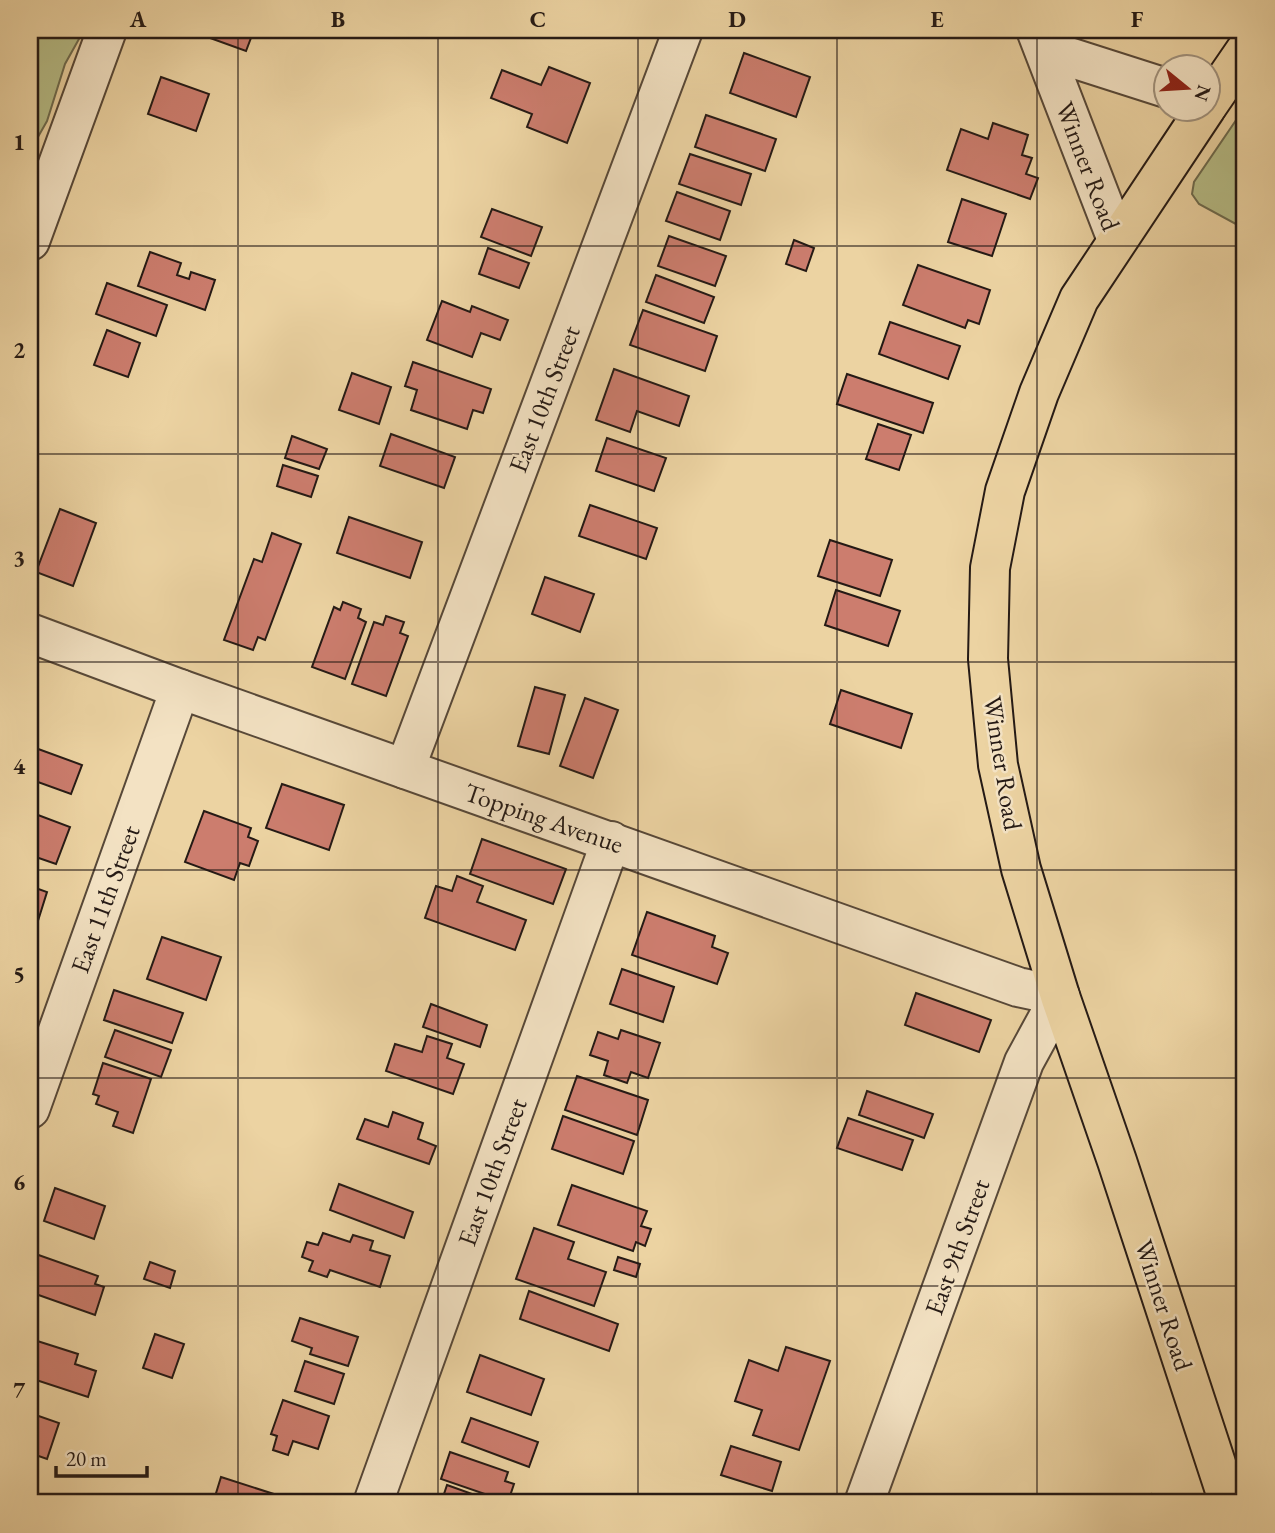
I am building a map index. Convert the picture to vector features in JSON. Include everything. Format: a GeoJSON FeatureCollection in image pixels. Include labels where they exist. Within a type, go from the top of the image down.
{"type":"FeatureCollection","features":[{"type":"Feature","properties":{"kind":"main road"},"geometry":{"type":"LineString","coordinates":[[1222,84],[1245,51]]}},
{"type":"Feature","properties":{"kind":"main road"},"geometry":{"type":"LineString","coordinates":[[1118,240],[1196,122]]}},
{"type":"Feature","properties":{"kind":"main road","name":"Winner Road"},"geometry":{"type":"LineString","coordinates":[[1118,240],[1079,299],[1039,393],[1005,491],[990,568],[988,659],[998,765],[1021,869],[1060,996],[1229,1503]]}},
{"type":"Feature","properties":{"kind":"street"},"geometry":{"type":"LineString","coordinates":[[30,241],[107,30]]}},
{"type":"Feature","properties":{"kind":"street","name":"East 10th Street"},"geometry":{"type":"LineString","coordinates":[[405,769],[683,30]]}},
{"type":"Feature","properties":{"kind":"street"},"geometry":{"type":"LineString","coordinates":[[1040,39],[1152,82]]}},
{"type":"Feature","properties":{"kind":"street","name":"Winner Road"},"geometry":{"type":"LineString","coordinates":[[1040,39],[1118,240]]}},
{"type":"Feature","properties":{"kind":"street","name":"Topping Avenue"},"geometry":{"type":"LineString","coordinates":[[30,633],[180,689],[1018,987],[1060,996]]}},
{"type":"Feature","properties":{"kind":"street","name":"East 11th Street"},"geometry":{"type":"LineString","coordinates":[[30,1109],[180,689]]}},
{"type":"Feature","properties":{"kind":"street","name":"East 10th Street"},"geometry":{"type":"LineString","coordinates":[[373,1503],[611,841]]}},
{"type":"Feature","properties":{"kind":"street","name":"East 9th Street"},"geometry":{"type":"LineString","coordinates":[[864,1503],[1024,1062],[1060,996]]}},
{"type":"Feature","properties":{"kind":"green space"},"geometry":{"type":"Polygon","coordinates":[[[30,30],[84,30],[65,64],[47,121],[30,151],[30,30]]]}},
{"type":"Feature","properties":{"kind":"green space"},"geometry":{"type":"Polygon","coordinates":[[[1245,107],[1245,229],[1199,204],[1192,194],[1194,182],[1245,107]]]}},
{"type":"Feature","properties":{"kind":"building"},"geometry":{"type":"Polygon","coordinates":[[[188,30],[254,30],[246,51],[188,30]]]}},
{"type":"Feature","properties":{"kind":"building"},"geometry":{"type":"Polygon","coordinates":[[[744,53],[810,77],[796,117],[730,93],[744,53]]]}},
{"type":"Feature","properties":{"kind":"building"},"geometry":{"type":"Polygon","coordinates":[[[549,67],[590,83],[567,143],[527,127],[532,114],[491,98],[502,70],[541,85],[549,67]]]}},
{"type":"Feature","properties":{"kind":"building"},"geometry":{"type":"Polygon","coordinates":[[[161,77],[209,94],[196,131],[148,114],[161,77]]]}},
{"type":"Feature","properties":{"kind":"building"},"geometry":{"type":"Polygon","coordinates":[[[706,115],[776,139],[765,171],[695,147],[706,115]]]}},
{"type":"Feature","properties":{"kind":"building"},"geometry":{"type":"Polygon","coordinates":[[[993,123],[1028,135],[1022,155],[1032,158],[1026,174],[1038,178],[1030,199],[947,170],[961,129],[988,139],[993,123]]]}},
{"type":"Feature","properties":{"kind":"building"},"geometry":{"type":"Polygon","coordinates":[[[690,154],[751,174],[741,205],[679,184],[690,154]]]}},
{"type":"Feature","properties":{"kind":"building"},"geometry":{"type":"Polygon","coordinates":[[[677,192],[730,211],[720,240],[666,221],[677,192]]]}},
{"type":"Feature","properties":{"kind":"building"},"geometry":{"type":"Polygon","coordinates":[[[962,199],[1006,214],[992,256],[948,242],[962,199]]]}},
{"type":"Feature","properties":{"kind":"building"},"geometry":{"type":"Polygon","coordinates":[[[492,209],[542,227],[531,256],[481,237],[492,209]]]}},
{"type":"Feature","properties":{"kind":"building"},"geometry":{"type":"Polygon","coordinates":[[[669,236],[726,256],[715,286],[658,266],[669,236]]]}},
{"type":"Feature","properties":{"kind":"building"},"geometry":{"type":"Polygon","coordinates":[[[794,240],[814,248],[806,271],[786,264],[794,240]]]}},
{"type":"Feature","properties":{"kind":"building"},"geometry":{"type":"Polygon","coordinates":[[[488,248],[529,263],[519,288],[479,274],[488,248]]]}},
{"type":"Feature","properties":{"kind":"building"},"geometry":{"type":"Polygon","coordinates":[[[150,252],[181,263],[177,275],[189,279],[191,272],[215,280],[205,310],[138,286],[150,252]]]}},
{"type":"Feature","properties":{"kind":"building"},"geometry":{"type":"Polygon","coordinates":[[[918,265],[990,290],[979,324],[968,320],[965,328],[903,305],[918,265]]]}},
{"type":"Feature","properties":{"kind":"building"},"geometry":{"type":"Polygon","coordinates":[[[656,275],[714,297],[704,323],[646,302],[656,275]]]}},
{"type":"Feature","properties":{"kind":"building"},"geometry":{"type":"Polygon","coordinates":[[[107,283],[167,305],[156,336],[96,314],[107,283]]]}},
{"type":"Feature","properties":{"kind":"building"},"geometry":{"type":"Polygon","coordinates":[[[442,301],[470,312],[472,306],[508,320],[500,340],[481,333],[472,357],[427,340],[442,301]]]}},
{"type":"Feature","properties":{"kind":"building"},"geometry":{"type":"Polygon","coordinates":[[[643,310],[717,336],[705,371],[630,345],[643,310]]]}},
{"type":"Feature","properties":{"kind":"building"},"geometry":{"type":"Polygon","coordinates":[[[890,322],[960,346],[948,379],[879,354],[890,322]]]}},
{"type":"Feature","properties":{"kind":"building"},"geometry":{"type":"Polygon","coordinates":[[[107,330],[140,343],[128,377],[94,365],[107,330]]]}},
{"type":"Feature","properties":{"kind":"building"},"geometry":{"type":"Polygon","coordinates":[[[413,362],[491,389],[483,413],[473,410],[467,429],[411,410],[417,390],[405,386],[413,362]]]}},
{"type":"Feature","properties":{"kind":"building"},"geometry":{"type":"Polygon","coordinates":[[[614,369],[689,396],[679,426],[637,411],[630,432],[596,420],[614,369]]]}},
{"type":"Feature","properties":{"kind":"building"},"geometry":{"type":"Polygon","coordinates":[[[352,373],[391,387],[379,424],[339,410],[352,373]]]}},
{"type":"Feature","properties":{"kind":"building"},"geometry":{"type":"Polygon","coordinates":[[[847,374],[933,403],[923,433],[837,404],[847,374]]]}},
{"type":"Feature","properties":{"kind":"building"},"geometry":{"type":"Polygon","coordinates":[[[878,424],[911,435],[899,470],[866,459],[878,424]]]}},
{"type":"Feature","properties":{"kind":"building"},"geometry":{"type":"Polygon","coordinates":[[[391,434],[455,457],[444,488],[380,466],[391,434]]]}},
{"type":"Feature","properties":{"kind":"building"},"geometry":{"type":"Polygon","coordinates":[[[292,436],[327,449],[319,469],[285,458],[292,436]]]}},
{"type":"Feature","properties":{"kind":"building"},"geometry":{"type":"Polygon","coordinates":[[[607,438],[666,458],[654,491],[596,471],[607,438]]]}},
{"type":"Feature","properties":{"kind":"building"},"geometry":{"type":"Polygon","coordinates":[[[283,465],[318,476],[311,497],[277,486],[283,465]]]}},
{"type":"Feature","properties":{"kind":"building"},"geometry":{"type":"Polygon","coordinates":[[[590,505],[657,528],[646,559],[579,536],[590,505]]]}},
{"type":"Feature","properties":{"kind":"building"},"geometry":{"type":"Polygon","coordinates":[[[60,509],[96,523],[73,586],[36,572],[60,509]]]}},
{"type":"Feature","properties":{"kind":"building"},"geometry":{"type":"Polygon","coordinates":[[[349,517],[422,542],[410,578],[337,553],[349,517]]]}},
{"type":"Feature","properties":{"kind":"building"},"geometry":{"type":"Polygon","coordinates":[[[272,533],[301,544],[265,640],[258,637],[253,650],[224,640],[254,559],[262,562],[272,533]]]}},
{"type":"Feature","properties":{"kind":"building"},"geometry":{"type":"Polygon","coordinates":[[[830,540],[892,560],[880,596],[818,576],[830,540]]]}},
{"type":"Feature","properties":{"kind":"building"},"geometry":{"type":"Polygon","coordinates":[[[545,577],[594,594],[580,632],[532,614],[545,577]]]}},
{"type":"Feature","properties":{"kind":"building"},"geometry":{"type":"Polygon","coordinates":[[[836,590],[900,611],[888,646],[825,625],[836,590]]]}},
{"type":"Feature","properties":{"kind":"building"},"geometry":{"type":"Polygon","coordinates":[[[343,602],[361,609],[358,618],[366,622],[345,679],[312,667],[334,607],[340,610],[343,602]]]}},
{"type":"Feature","properties":{"kind":"building"},"geometry":{"type":"Polygon","coordinates":[[[386,616],[404,622],[400,633],[408,636],[386,696],[352,684],[374,622],[383,625],[386,616]]]}},
{"type":"Feature","properties":{"kind":"building"},"geometry":{"type":"Polygon","coordinates":[[[535,687],[565,695],[549,754],[518,746],[535,687]]]}},
{"type":"Feature","properties":{"kind":"building"},"geometry":{"type":"Polygon","coordinates":[[[841,690],[912,714],[901,748],[830,724],[841,690]]]}},
{"type":"Feature","properties":{"kind":"building"},"geometry":{"type":"Polygon","coordinates":[[[585,698],[618,710],[593,778],[560,766],[585,698]]]}},
{"type":"Feature","properties":{"kind":"building"},"geometry":{"type":"Polygon","coordinates":[[[30,746],[82,765],[71,794],[38,782],[35,789],[30,787],[30,746]]]}},
{"type":"Feature","properties":{"kind":"building"},"geometry":{"type":"Polygon","coordinates":[[[282,784],[344,805],[329,850],[266,828],[282,784]]]}},
{"type":"Feature","properties":{"kind":"building"},"geometry":{"type":"Polygon","coordinates":[[[204,811],[251,828],[248,837],[258,841],[249,866],[240,863],[234,880],[185,862],[204,811]]]}},
{"type":"Feature","properties":{"kind":"building"},"geometry":{"type":"Polygon","coordinates":[[[30,812],[70,827],[56,864],[30,855],[30,812]]]}},
{"type":"Feature","properties":{"kind":"building"},"geometry":{"type":"Polygon","coordinates":[[[482,839],[566,869],[553,904],[470,874],[482,839]]]}},
{"type":"Feature","properties":{"kind":"building"},"geometry":{"type":"Polygon","coordinates":[[[457,876],[483,886],[477,902],[526,920],[515,950],[425,918],[436,886],[452,891],[457,876]]]}},
{"type":"Feature","properties":{"kind":"building"},"geometry":{"type":"Polygon","coordinates":[[[30,886],[47,892],[37,924],[30,921],[30,886]]]}},
{"type":"Feature","properties":{"kind":"building"},"geometry":{"type":"Polygon","coordinates":[[[647,912],[715,936],[712,947],[728,953],[717,984],[632,955],[647,912]]]}},
{"type":"Feature","properties":{"kind":"building"},"geometry":{"type":"Polygon","coordinates":[[[162,937],[221,957],[206,1000],[147,979],[162,937]]]}},
{"type":"Feature","properties":{"kind":"building"},"geometry":{"type":"Polygon","coordinates":[[[622,969],[674,987],[663,1022],[610,1004],[622,969]]]}},
{"type":"Feature","properties":{"kind":"building"},"geometry":{"type":"Polygon","coordinates":[[[114,990],[183,1013],[172,1043],[104,1020],[114,990]]]}},
{"type":"Feature","properties":{"kind":"building"},"geometry":{"type":"Polygon","coordinates":[[[916,993],[991,1020],[979,1052],[905,1025],[916,993]]]}},
{"type":"Feature","properties":{"kind":"building"},"geometry":{"type":"Polygon","coordinates":[[[431,1004],[487,1025],[480,1047],[423,1027],[431,1004]]]}},
{"type":"Feature","properties":{"kind":"building"},"geometry":{"type":"Polygon","coordinates":[[[115,1030],[171,1050],[161,1077],[105,1057],[115,1030]]]}},
{"type":"Feature","properties":{"kind":"building"},"geometry":{"type":"Polygon","coordinates":[[[621,1030],[660,1043],[648,1078],[631,1072],[627,1083],[604,1075],[608,1061],[590,1055],[598,1032],[618,1039],[621,1030]]]}},
{"type":"Feature","properties":{"kind":"building"},"geometry":{"type":"Polygon","coordinates":[[[427,1036],[452,1044],[447,1058],[464,1064],[453,1094],[386,1071],[395,1044],[422,1052],[427,1036]]]}},
{"type":"Feature","properties":{"kind":"building"},"geometry":{"type":"Polygon","coordinates":[[[103,1063],[151,1079],[133,1133],[113,1126],[118,1112],[96,1104],[99,1096],[93,1094],[103,1063]]]}},
{"type":"Feature","properties":{"kind":"building"},"geometry":{"type":"Polygon","coordinates":[[[577,1076],[648,1100],[637,1135],[565,1110],[577,1076]]]}},
{"type":"Feature","properties":{"kind":"building"},"geometry":{"type":"Polygon","coordinates":[[[867,1091],[933,1114],[924,1138],[859,1115],[867,1091]]]}},
{"type":"Feature","properties":{"kind":"building"},"geometry":{"type":"Polygon","coordinates":[[[393,1112],[423,1123],[418,1139],[436,1146],[429,1164],[357,1139],[365,1119],[388,1127],[393,1112]]]}},
{"type":"Feature","properties":{"kind":"building"},"geometry":{"type":"Polygon","coordinates":[[[563,1116],[634,1141],[623,1174],[552,1149],[563,1116]]]}},
{"type":"Feature","properties":{"kind":"building"},"geometry":{"type":"Polygon","coordinates":[[[848,1118],[913,1140],[902,1170],[837,1148],[848,1118]]]}},
{"type":"Feature","properties":{"kind":"building"},"geometry":{"type":"Polygon","coordinates":[[[339,1184],[413,1212],[404,1238],[330,1210],[339,1184]]]}},
{"type":"Feature","properties":{"kind":"building"},"geometry":{"type":"Polygon","coordinates":[[[572,1185],[647,1211],[641,1226],[651,1229],[645,1246],[636,1242],[633,1251],[558,1225],[572,1185]]]}},
{"type":"Feature","properties":{"kind":"building"},"geometry":{"type":"Polygon","coordinates":[[[55,1188],[105,1206],[94,1239],[44,1221],[55,1188]]]}},
{"type":"Feature","properties":{"kind":"building"},"geometry":{"type":"Polygon","coordinates":[[[534,1228],[574,1242],[568,1259],[606,1272],[594,1306],[516,1279],[534,1228]]]}},
{"type":"Feature","properties":{"kind":"building"},"geometry":{"type":"Polygon","coordinates":[[[323,1233],[350,1242],[353,1235],[373,1241],[370,1250],[390,1256],[380,1287],[330,1270],[327,1277],[309,1271],[313,1261],[302,1257],[307,1242],[318,1245],[323,1233]]]}},
{"type":"Feature","properties":{"kind":"building"},"geometry":{"type":"Polygon","coordinates":[[[30,1252],[98,1276],[95,1284],[104,1287],[95,1315],[30,1292],[30,1252]]]}},
{"type":"Feature","properties":{"kind":"building"},"geometry":{"type":"Polygon","coordinates":[[[618,1257],[640,1264],[636,1277],[614,1270],[618,1257]]]}},
{"type":"Feature","properties":{"kind":"building"},"geometry":{"type":"Polygon","coordinates":[[[150,1262],[175,1271],[170,1288],[144,1279],[150,1262]]]}},
{"type":"Feature","properties":{"kind":"building"},"geometry":{"type":"Polygon","coordinates":[[[529,1291],[618,1324],[609,1351],[520,1319],[529,1291]]]}},
{"type":"Feature","properties":{"kind":"building"},"geometry":{"type":"Polygon","coordinates":[[[300,1318],[358,1337],[348,1366],[310,1354],[312,1348],[292,1341],[300,1318]]]}},
{"type":"Feature","properties":{"kind":"building"},"geometry":{"type":"Polygon","coordinates":[[[155,1334],[184,1344],[172,1378],[143,1368],[155,1334]]]}},
{"type":"Feature","properties":{"kind":"building"},"geometry":{"type":"Polygon","coordinates":[[[31,1339],[78,1354],[75,1364],[96,1371],[88,1397],[30,1378],[31,1339]]]}},
{"type":"Feature","properties":{"kind":"building"},"geometry":{"type":"Polygon","coordinates":[[[786,1347],[830,1361],[799,1450],[753,1435],[762,1410],[735,1401],[749,1360],[778,1371],[786,1347]]]}},
{"type":"Feature","properties":{"kind":"building"},"geometry":{"type":"Polygon","coordinates":[[[480,1355],[544,1379],[531,1415],[467,1392],[480,1355]]]}},
{"type":"Feature","properties":{"kind":"building"},"geometry":{"type":"Polygon","coordinates":[[[305,1361],[344,1374],[334,1404],[295,1391],[305,1361]]]}},
{"type":"Feature","properties":{"kind":"building"},"geometry":{"type":"Polygon","coordinates":[[[283,1400],[329,1416],[318,1449],[293,1441],[288,1455],[273,1450],[277,1436],[271,1434],[283,1400]]]}},
{"type":"Feature","properties":{"kind":"building"},"geometry":{"type":"Polygon","coordinates":[[[30,1413],[59,1423],[47,1459],[30,1453],[30,1413]]]}},
{"type":"Feature","properties":{"kind":"building"},"geometry":{"type":"Polygon","coordinates":[[[471,1418],[538,1442],[529,1467],[462,1442],[471,1418]]]}},
{"type":"Feature","properties":{"kind":"building"},"geometry":{"type":"Polygon","coordinates":[[[731,1446],[781,1462],[772,1491],[721,1475],[731,1446]]]}},
{"type":"Feature","properties":{"kind":"building"},"geometry":{"type":"Polygon","coordinates":[[[450,1452],[508,1472],[505,1481],[514,1484],[508,1502],[441,1479],[450,1452]]]}},
{"type":"Feature","properties":{"kind":"building"},"geometry":{"type":"Polygon","coordinates":[[[221,1477],[302,1503],[213,1503],[221,1477]]]}},
{"type":"Feature","properties":{"kind":"building"},"geometry":{"type":"Polygon","coordinates":[[[447,1485],[489,1500],[488,1503],[441,1503],[447,1485]]]}},
{"type":"Feature","properties":{"kind":"building"},"geometry":{"type":"Polygon","coordinates":[[[1151,1494],[1154,1503],[1124,1503],[1151,1494]]]}}]}
